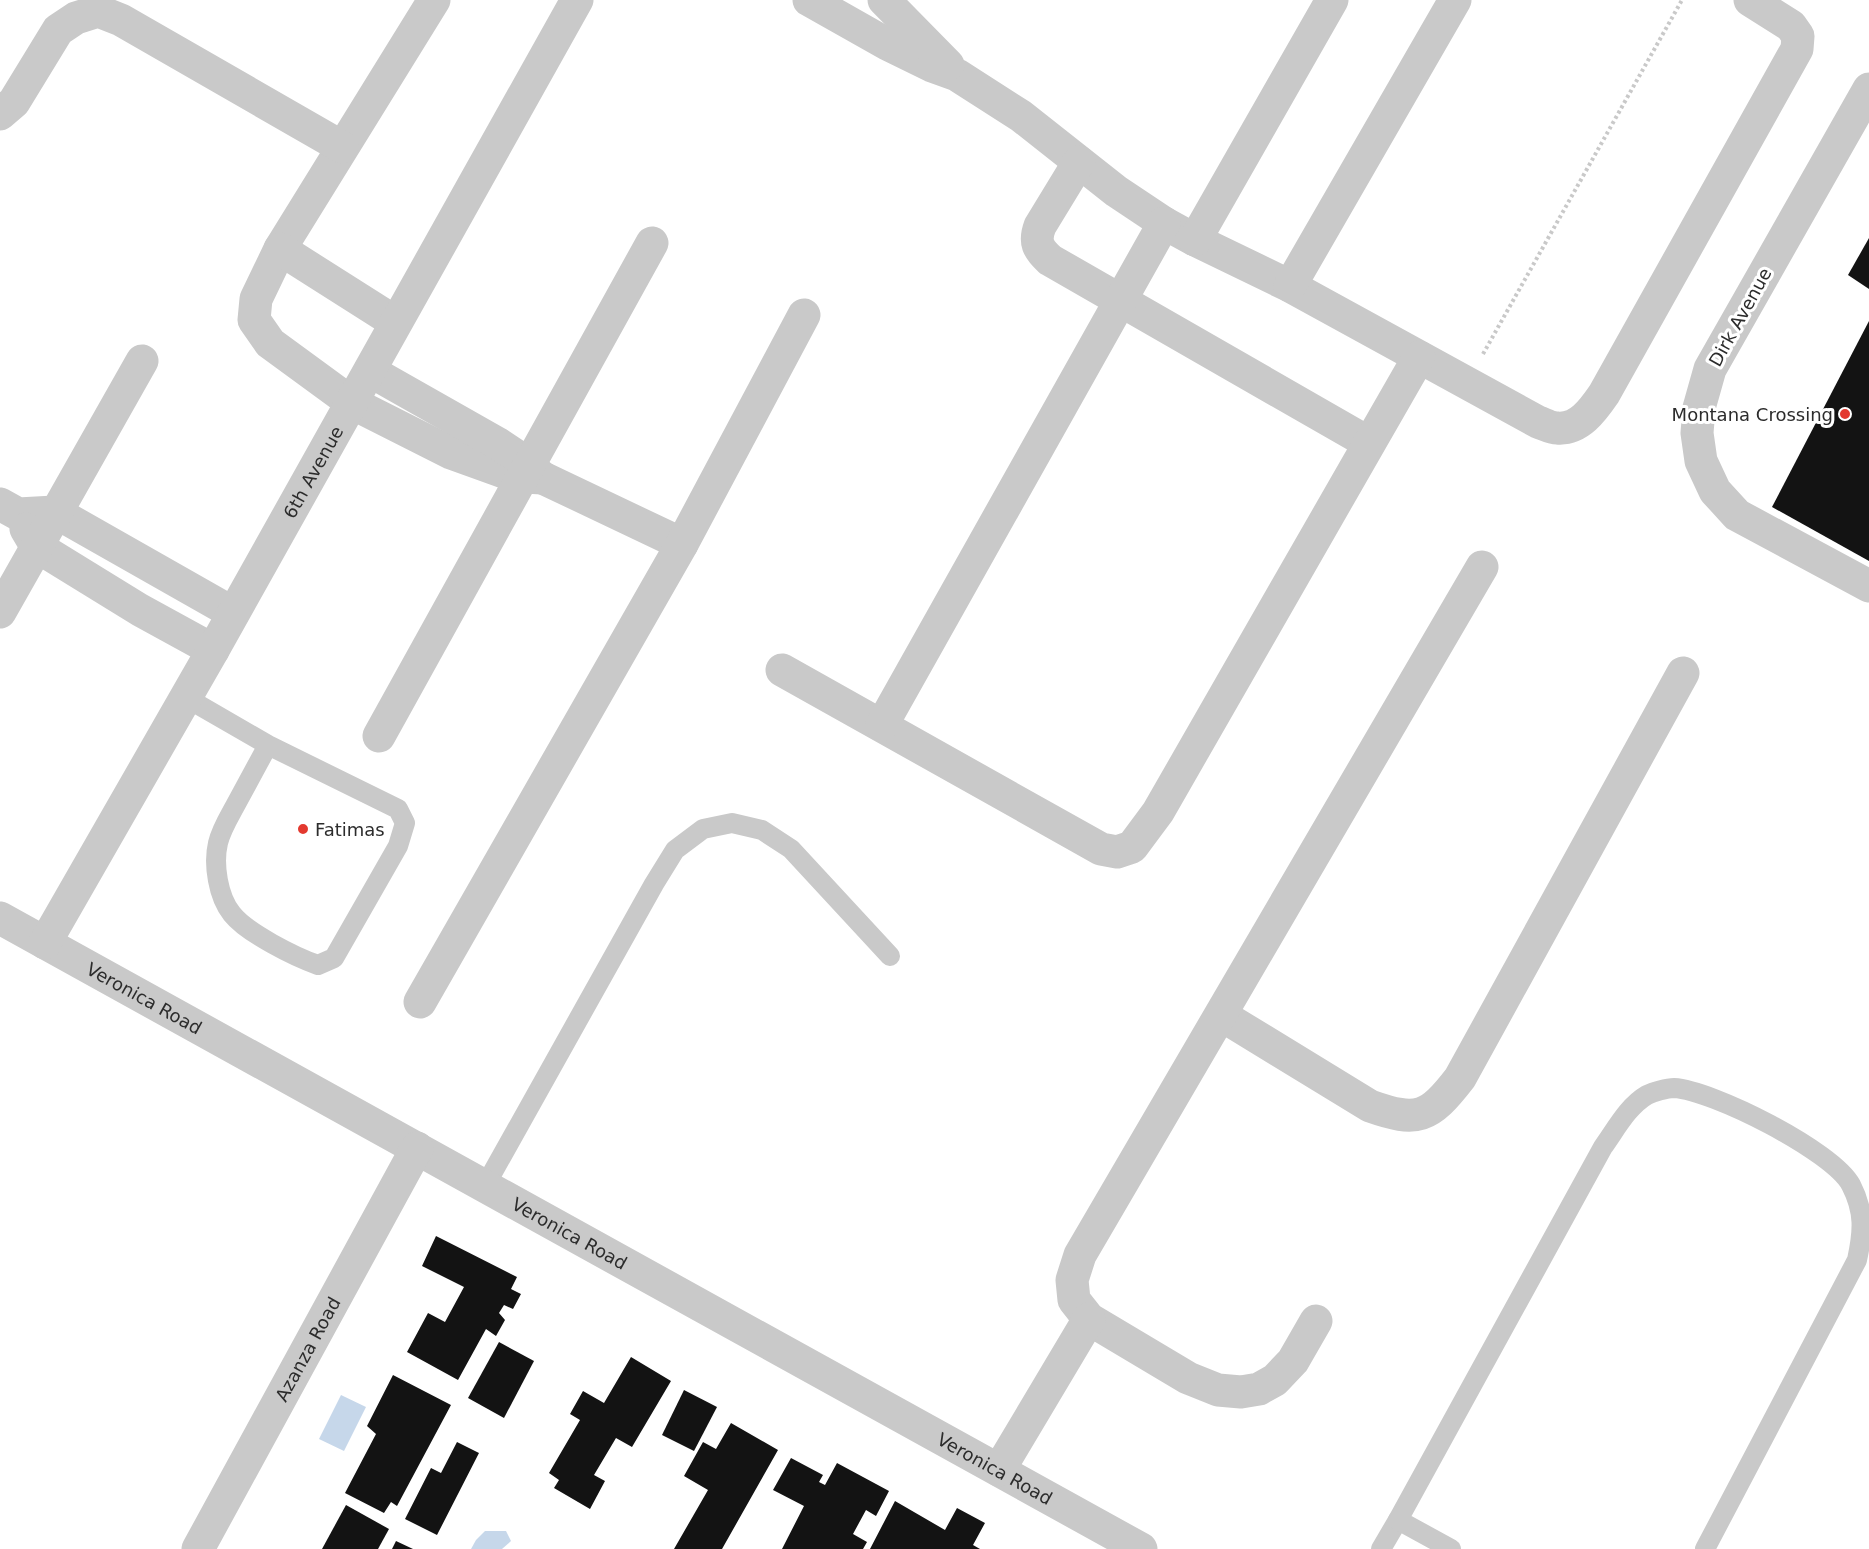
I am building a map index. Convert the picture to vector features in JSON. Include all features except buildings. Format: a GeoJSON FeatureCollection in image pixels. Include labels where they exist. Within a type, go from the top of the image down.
{"type":"FeatureCollection","features":[{"type":"Feature","properties":{"kind":"street"},"geometry":{"type":"LineString","coordinates":[[434,0],[280,249],[256,299],[254,320],[270,343],[352,403],[459,439]]}},
{"type":"Feature","properties":{"kind":"street","name":"6th Avenue"},"geometry":{"type":"LineString","coordinates":[[45,943],[213,650],[577,0]]}},
{"type":"Feature","properties":{"kind":"street"},"geometry":{"type":"LineString","coordinates":[[809,0],[887,44],[932,66],[957,75],[1021,116],[1116,190],[1164,223],[1290,286],[1538,423],[1558,428],[1574,425],[1590,413],[1615,373],[1797,49],[1798,36],[1791,26],[1750,0]]}},
{"type":"Feature","properties":{"kind":"street"},"geometry":{"type":"LineString","coordinates":[[884,0],[957,75]]}},
{"type":"Feature","properties":{"kind":"street"},"geometry":{"type":"LineString","coordinates":[[1195,240],[1332,0]]}},
{"type":"Feature","properties":{"kind":"street"},"geometry":{"type":"LineString","coordinates":[[1290,286],[1455,0]]}},
{"type":"Feature","properties":{"kind":"street"},"geometry":{"type":"LineString","coordinates":[[0,114],[14,102],[58,30],[76,18],[98,11],[122,10],[342,147]]}},
{"type":"Feature","properties":{"kind":"street","name":"Dirk Avenue"},"geometry":{"type":"LineString","coordinates":[[1869,89],[1710,369],[1699,408],[1696,433],[1701,461],[1715,491],[1737,515],[1869,586]]}},
{"type":"Feature","properties":{"kind":"street"},"geometry":{"type":"LineString","coordinates":[[1079,162],[1040,226],[1036,243],[1040,251],[1050,260],[1369,442]]}},
{"type":"Feature","properties":{"kind":"street"},"geometry":{"type":"LineString","coordinates":[[882,725],[1164,223]]}},
{"type":"Feature","properties":{"kind":"street"},"geometry":{"type":"LineString","coordinates":[[379,736],[531,474],[652,243]]}},
{"type":"Feature","properties":{"kind":"street"},"geometry":{"type":"LineString","coordinates":[[280,249],[395,322]]}},
{"type":"Feature","properties":{"kind":"street"},"geometry":{"type":"LineString","coordinates":[[420,1002],[682,544],[804,315]]}},
{"type":"Feature","properties":{"kind":"street"},"geometry":{"type":"LineString","coordinates":[[782,670],[1101,849],[1117,852],[1132,847],[1158,812],[1419,357]]}},
{"type":"Feature","properties":{"kind":"street"},"geometry":{"type":"LineString","coordinates":[[0,612],[142,361]]}},
{"type":"Feature","properties":{"kind":"street"},"geometry":{"type":"LineString","coordinates":[[370,371],[501,471],[531,474],[682,544]]}},
{"type":"Feature","properties":{"kind":"street"},"geometry":{"type":"LineString","coordinates":[[9,509],[55,512],[233,614]]}},
{"type":"Feature","properties":{"kind":"street"},"geometry":{"type":"LineString","coordinates":[[9,509],[36,546],[140,610],[213,650]]}},
{"type":"Feature","properties":{"kind":"street"},"geometry":{"type":"LineString","coordinates":[[1316,1321],[1293,1361],[1275,1380],[1259,1389],[1241,1392],[1218,1390],[1188,1378],[1089,1319],[1074,1300],[1072,1280],[1080,1255],[1482,567]]}},
{"type":"Feature","properties":{"kind":"street"},"geometry":{"type":"LineString","coordinates":[[1221,1015],[1370,1106],[1397,1115],[1420,1114],[1441,1102],[1460,1078],[1683,673]]}},
{"type":"Feature","properties":{"kind":"street","name":"Veronica Road"},"geometry":{"type":"LineString","coordinates":[[0,918],[1140,1549]]}},
{"type":"Feature","properties":{"kind":"street","name":"Azanza Road"},"geometry":{"type":"LineString","coordinates":[[198,1549],[417,1148]]}},
{"type":"Feature","properties":{"kind":"street"},"geometry":{"type":"LineString","coordinates":[[999,1470],[1089,1319]]}},
{"type":"Feature","properties":{"kind":"lane"},"geometry":{"type":"LineString","coordinates":[[185,697],[268,745],[398,809],[405,823],[398,846],[334,958],[318,965],[298,959],[249,928],[232,914],[222,897],[216,861],[218,842],[268,745]]}},
{"type":"Feature","properties":{"kind":"lane"},"geometry":{"type":"LineString","coordinates":[[485,1186],[654,884],[675,850],[704,829],[732,823],[762,830],[791,849],[890,956]]}},
{"type":"Feature","properties":{"kind":"lane"},"geometry":{"type":"LineString","coordinates":[[1381,1549],[1603,1147],[1627,1113],[1648,1095],[1671,1088],[1695,1092],[1778,1128],[1830,1161],[1850,1184],[1861,1212],[1863,1235],[1857,1260],[1705,1549]]}},
{"type":"Feature","properties":{"kind":"lane"},"geometry":{"type":"LineString","coordinates":[[1398,1520],[1451,1549]]}},
{"type":"Feature","properties":{"kind":"path"},"geometry":{"type":"LineString","coordinates":[[1467,383],[1682,0]]}},
{"type":"Feature","properties":{"kind":"water"},"geometry":{"type":"Polygon","coordinates":[[[341,1395],[366,1407],[344,1451],[319,1439],[341,1395]]]}},
{"type":"Feature","properties":{"kind":"water"},"geometry":{"type":"Polygon","coordinates":[[[485,1531],[506,1531],[511,1541],[502,1549],[471,1549],[485,1531]]]}},
{"type":"Feature","properties":{"kind":"place","name":"Montana Crossing"},"geometry":{"type":"Point","coordinates":[1845,414]}},
{"type":"Feature","properties":{"kind":"place","name":"Fatimas"},"geometry":{"type":"Point","coordinates":[303,829]}}]}
